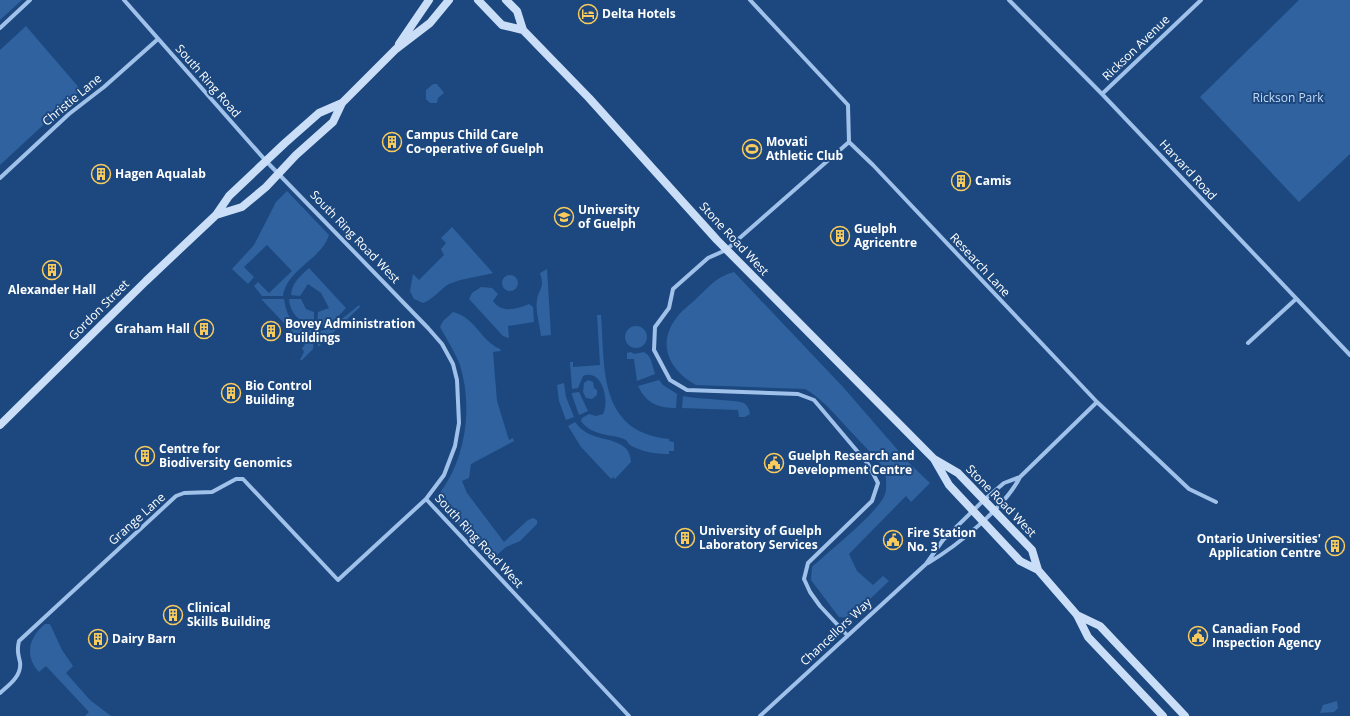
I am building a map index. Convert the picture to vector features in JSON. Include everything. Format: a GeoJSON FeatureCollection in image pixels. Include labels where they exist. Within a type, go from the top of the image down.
{"type":"FeatureCollection","features":[{"type":"Feature","properties":{"kind":"main road","name":"Gordon Street"},"geometry":{"type":"LineString","coordinates":[[396,49],[429,0]]}},
{"type":"Feature","properties":{"kind":"main road","name":"Gordon Street"},"geometry":{"type":"LineString","coordinates":[[216,215],[242,207],[278,174],[296,155],[333,122],[342,103],[396,49],[430,23],[449,0]]}},
{"type":"Feature","properties":{"kind":"main road"},"geometry":{"type":"LineString","coordinates":[[478,0],[502,25],[523,30]]}},
{"type":"Feature","properties":{"kind":"main road","name":"Stone Road West"},"geometry":{"type":"LineString","coordinates":[[506,0],[517,11],[523,30],[589,98],[726,250],[934,458],[958,473],[979,506],[988,515],[1020,561],[1038,570],[1077,615],[1088,637],[1163,716]]}},
{"type":"Feature","properties":{"kind":"main road","name":"Gordon Street"},"geometry":{"type":"LineString","coordinates":[[0,424],[146,281],[216,215],[229,196],[319,113],[342,103]]}},
{"type":"Feature","properties":{"kind":"main road","name":"Stone Road West"},"geometry":{"type":"LineString","coordinates":[[934,458],[949,485],[979,506],[1032,550],[1038,570]]}},
{"type":"Feature","properties":{"kind":"main road","name":"Stone Road West"},"geometry":{"type":"LineString","coordinates":[[1077,615],[1100,626],[1185,716]]}},
{"type":"Feature","properties":{"kind":"street"},"geometry":{"type":"LineString","coordinates":[[0,28],[30,0]]}},
{"type":"Feature","properties":{"kind":"street","name":"South Ring Road"},"geometry":{"type":"LineString","coordinates":[[124,0],[278,174]]}},
{"type":"Feature","properties":{"kind":"street"},"geometry":{"type":"LineString","coordinates":[[750,0],[848,104],[849,142],[726,250],[708,258],[672,289],[669,308],[655,327],[654,350],[670,380],[687,390],[798,394],[814,400],[868,464],[878,483],[872,501],[808,563],[804,579],[810,592],[820,606],[847,635]]}},
{"type":"Feature","properties":{"kind":"street","name":"Harvard Road"},"geometry":{"type":"LineString","coordinates":[[1009,0],[1102,94],[1296,300],[1350,355]]}},
{"type":"Feature","properties":{"kind":"street","name":"Rickson Avenue"},"geometry":{"type":"LineString","coordinates":[[1102,94],[1201,0]]}},
{"type":"Feature","properties":{"kind":"street","name":"Christie Lane"},"geometry":{"type":"LineString","coordinates":[[0,178],[69,114],[104,87],[158,39]]}},
{"type":"Feature","properties":{"kind":"street","name":"Research Lane"},"geometry":{"type":"LineString","coordinates":[[849,142],[873,165],[1098,402],[1189,489],[1216,502]]}},
{"type":"Feature","properties":{"kind":"street","name":"South Ring Road West"},"geometry":{"type":"LineString","coordinates":[[278,174],[428,328],[442,344],[453,364],[457,380],[459,410],[456,446],[444,475],[426,499],[629,716]]}},
{"type":"Feature","properties":{"kind":"street"},"geometry":{"type":"LineString","coordinates":[[1248,343],[1296,300]]}},
{"type":"Feature","properties":{"kind":"street"},"geometry":{"type":"LineString","coordinates":[[988,515],[1013,492],[1020,477],[1098,402]]}},
{"type":"Feature","properties":{"kind":"street"},"geometry":{"type":"LineString","coordinates":[[979,506],[1004,482],[1020,477]]}},
{"type":"Feature","properties":{"kind":"street","name":"Grange Lane"},"geometry":{"type":"LineString","coordinates":[[0,693],[18,673],[20,664],[17,651],[19,641],[133,534],[179,495],[212,492],[236,479],[243,480],[338,580],[426,499]]}},
{"type":"Feature","properties":{"kind":"street","name":"Chancellors Way"},"geometry":{"type":"LineString","coordinates":[[926,564],[943,540],[979,506]]}},
{"type":"Feature","properties":{"kind":"street","name":"Chancellors Way"},"geometry":{"type":"LineString","coordinates":[[760,716],[926,564],[951,549],[988,515]]}},
{"type":"Feature","properties":{"kind":"green space"},"geometry":{"type":"Polygon","coordinates":[[[0,0],[22,0],[0,20],[0,0]]]}},
{"type":"Feature","properties":{"kind":"green space","name":"Rickson Park"},"geometry":{"type":"Polygon","coordinates":[[[1299,0],[1350,0],[1350,154],[1299,202],[1200,97],[1299,0]]]}},
{"type":"Feature","properties":{"kind":"green space"},"geometry":{"type":"Polygon","coordinates":[[[26,26],[81,90],[0,165],[0,50],[26,26]]]}},
{"type":"Feature","properties":{"kind":"green space"},"geometry":{"type":"Polygon","coordinates":[[[433,84],[437,84],[444,93],[438,98],[437,103],[430,103],[426,99],[426,90],[433,84]]]}},
{"type":"Feature","properties":{"kind":"green space"},"geometry":{"type":"Polygon","coordinates":[[[287,191],[329,235],[325,244],[319,251],[297,271],[286,287],[283,296],[262,296],[254,286],[258,282],[269,293],[292,271],[267,245],[244,267],[254,277],[248,284],[232,269],[254,245],[276,202],[287,191]]]}},
{"type":"Feature","properties":{"kind":"green space"},"geometry":{"type":"Polygon","coordinates":[[[452,227],[493,273],[449,284],[423,303],[414,299],[410,291],[413,274],[419,280],[444,255],[441,249],[446,243],[441,238],[452,227]]]}},
{"type":"Feature","properties":{"kind":"green space"},"geometry":{"type":"Polygon","coordinates":[[[309,268],[346,308],[333,320],[326,324],[317,326],[318,312],[329,308],[321,293],[308,284],[300,296],[291,295],[295,283],[309,268]]]}},
{"type":"Feature","properties":{"kind":"green space"},"geometry":{"type":"Polygon","coordinates":[[[547,269],[551,335],[541,336],[537,304],[542,285],[540,273],[547,269]]]}},
{"type":"Feature","properties":{"kind":"green space"},"geometry":{"type":"Polygon","coordinates":[[[734,272],[843,387],[909,463],[930,483],[911,502],[906,496],[849,554],[857,571],[873,585],[883,576],[889,581],[850,618],[839,617],[811,580],[812,567],[864,521],[881,501],[886,492],[885,472],[883,468],[872,454],[826,405],[805,389],[696,385],[679,372],[668,356],[667,337],[677,317],[714,282],[722,276],[734,272]]]}},
{"type":"Feature","properties":{"kind":"green space"},"geometry":{"type":"Polygon","coordinates":[[[510,275],[516,277],[518,283],[516,289],[510,291],[504,289],[502,283],[504,277],[510,275]]]}},
{"type":"Feature","properties":{"kind":"green space"},"geometry":{"type":"Polygon","coordinates":[[[481,287],[492,288],[498,294],[493,301],[501,308],[515,309],[529,304],[533,307],[534,322],[508,326],[509,338],[503,336],[469,299],[472,293],[481,287]]]}},
{"type":"Feature","properties":{"kind":"green space"},"geometry":{"type":"Polygon","coordinates":[[[261,299],[284,299],[287,312],[293,321],[301,327],[314,331],[313,349],[302,360],[300,360],[304,352],[302,348],[305,345],[261,299]]]}},
{"type":"Feature","properties":{"kind":"green space"},"geometry":{"type":"Polygon","coordinates":[[[289,299],[301,299],[306,309],[314,312],[314,325],[300,320],[293,313],[289,299]]]}},
{"type":"Feature","properties":{"kind":"green space"},"geometry":{"type":"Polygon","coordinates":[[[359,305],[360,307],[318,347],[318,332],[332,327],[359,305]]]}},
{"type":"Feature","properties":{"kind":"green space"},"geometry":{"type":"Polygon","coordinates":[[[453,312],[467,319],[487,340],[501,351],[493,352],[497,401],[509,440],[513,438],[514,441],[471,464],[469,478],[462,481],[467,493],[504,542],[528,520],[533,518],[537,520],[537,524],[520,541],[506,547],[496,556],[481,547],[465,532],[444,506],[439,494],[456,465],[461,449],[466,415],[464,381],[460,365],[440,327],[443,321],[453,312]]]}},
{"type":"Feature","properties":{"kind":"green space"},"geometry":{"type":"Polygon","coordinates":[[[597,315],[601,315],[603,356],[606,376],[610,394],[617,411],[629,424],[646,434],[669,439],[669,441],[674,442],[674,451],[669,451],[669,454],[644,451],[630,445],[626,440],[591,430],[581,421],[582,418],[589,414],[596,416],[603,414],[605,408],[606,401],[603,387],[600,381],[595,377],[590,375],[583,376],[578,388],[572,389],[570,362],[573,362],[573,367],[600,365],[597,315]]]}},
{"type":"Feature","properties":{"kind":"green space"},"geometry":{"type":"Polygon","coordinates":[[[636,326],[644,329],[647,337],[644,345],[636,348],[628,345],[625,337],[628,329],[636,326]]]}},
{"type":"Feature","properties":{"kind":"green space"},"geometry":{"type":"Polygon","coordinates":[[[631,352],[634,354],[644,352],[648,355],[655,374],[637,381],[634,359],[627,359],[627,353],[631,352]]]}},
{"type":"Feature","properties":{"kind":"green space"},"geometry":{"type":"Polygon","coordinates":[[[588,380],[593,382],[594,388],[597,390],[597,395],[592,399],[586,398],[583,392],[584,383],[588,380]]]}},
{"type":"Feature","properties":{"kind":"green space"},"geometry":{"type":"Polygon","coordinates":[[[659,380],[663,385],[677,394],[676,408],[658,406],[645,397],[638,386],[659,380]]]}},
{"type":"Feature","properties":{"kind":"green space"},"geometry":{"type":"Polygon","coordinates":[[[564,383],[566,397],[574,417],[566,420],[559,401],[557,385],[564,383]]]}},
{"type":"Feature","properties":{"kind":"green space"},"geometry":{"type":"Polygon","coordinates":[[[579,392],[588,411],[579,415],[572,393],[579,392]]]}},
{"type":"Feature","properties":{"kind":"green space"},"geometry":{"type":"Polygon","coordinates":[[[683,396],[744,403],[749,409],[750,414],[745,417],[739,417],[738,410],[682,408],[683,396]]]}},
{"type":"Feature","properties":{"kind":"green space"},"geometry":{"type":"Polygon","coordinates":[[[575,422],[587,433],[615,442],[626,449],[630,454],[631,462],[615,479],[613,477],[611,479],[581,447],[568,426],[575,422]]]}},
{"type":"Feature","properties":{"kind":"green space"},"geometry":{"type":"Polygon","coordinates":[[[45,624],[50,624],[62,650],[73,666],[66,673],[90,700],[111,716],[85,716],[89,712],[46,666],[39,672],[34,666],[31,660],[30,647],[35,635],[45,624]]]}},
{"type":"Feature","properties":{"kind":"green space"},"geometry":{"type":"Polygon","coordinates":[[[1337,701],[1338,708],[1334,712],[1320,713],[1323,705],[1337,701]]]}},
{"type":"Feature","properties":{"kind":"place","name":"Delta Hotels"},"geometry":{"type":"Point","coordinates":[588,14]}},
{"type":"Feature","properties":{"kind":"place","name":"Campus Child Care Co-operative of Guelph"},"geometry":{"type":"Point","coordinates":[392,142]}},
{"type":"Feature","properties":{"kind":"place","name":"Movati Athletic Club"},"geometry":{"type":"Point","coordinates":[752,149]}},
{"type":"Feature","properties":{"kind":"place","name":"Hagen Aqualab"},"geometry":{"type":"Point","coordinates":[101,174]}},
{"type":"Feature","properties":{"kind":"place","name":"Camis"},"geometry":{"type":"Point","coordinates":[961,181]}},
{"type":"Feature","properties":{"kind":"place","name":"University of Guelph"},"geometry":{"type":"Point","coordinates":[564,217]}},
{"type":"Feature","properties":{"kind":"place","name":"Guelph Agricentre"},"geometry":{"type":"Point","coordinates":[840,236]}},
{"type":"Feature","properties":{"kind":"place","name":"Alexander Hall"},"geometry":{"type":"Point","coordinates":[52,270]}},
{"type":"Feature","properties":{"kind":"place","name":"Graham Hall"},"geometry":{"type":"Point","coordinates":[204,329]}},
{"type":"Feature","properties":{"kind":"place","name":"Bovey Administration Buildings"},"geometry":{"type":"Point","coordinates":[271,331]}},
{"type":"Feature","properties":{"kind":"place","name":"Bio Control Building"},"geometry":{"type":"Point","coordinates":[231,393]}},
{"type":"Feature","properties":{"kind":"place","name":"Centre for Biodiversity Genomics"},"geometry":{"type":"Point","coordinates":[145,456]}},
{"type":"Feature","properties":{"kind":"place","name":"Guelph Research and Development Centre"},"geometry":{"type":"Point","coordinates":[774,463]}},
{"type":"Feature","properties":{"kind":"place","name":"University of Guelph Laboratory Services"},"geometry":{"type":"Point","coordinates":[685,538]}},
{"type":"Feature","properties":{"kind":"place","name":"Fire Station No. 3"},"geometry":{"type":"Point","coordinates":[893,540]}},
{"type":"Feature","properties":{"kind":"place","name":"Ontario Universities' Application Centre"},"geometry":{"type":"Point","coordinates":[1335,546]}},
{"type":"Feature","properties":{"kind":"place","name":"Clinical Skills Building"},"geometry":{"type":"Point","coordinates":[173,615]}},
{"type":"Feature","properties":{"kind":"place","name":"Canadian Food Inspection Agency"},"geometry":{"type":"Point","coordinates":[1198,636]}},
{"type":"Feature","properties":{"kind":"place","name":"Dairy Barn"},"geometry":{"type":"Point","coordinates":[98,639]}}]}
